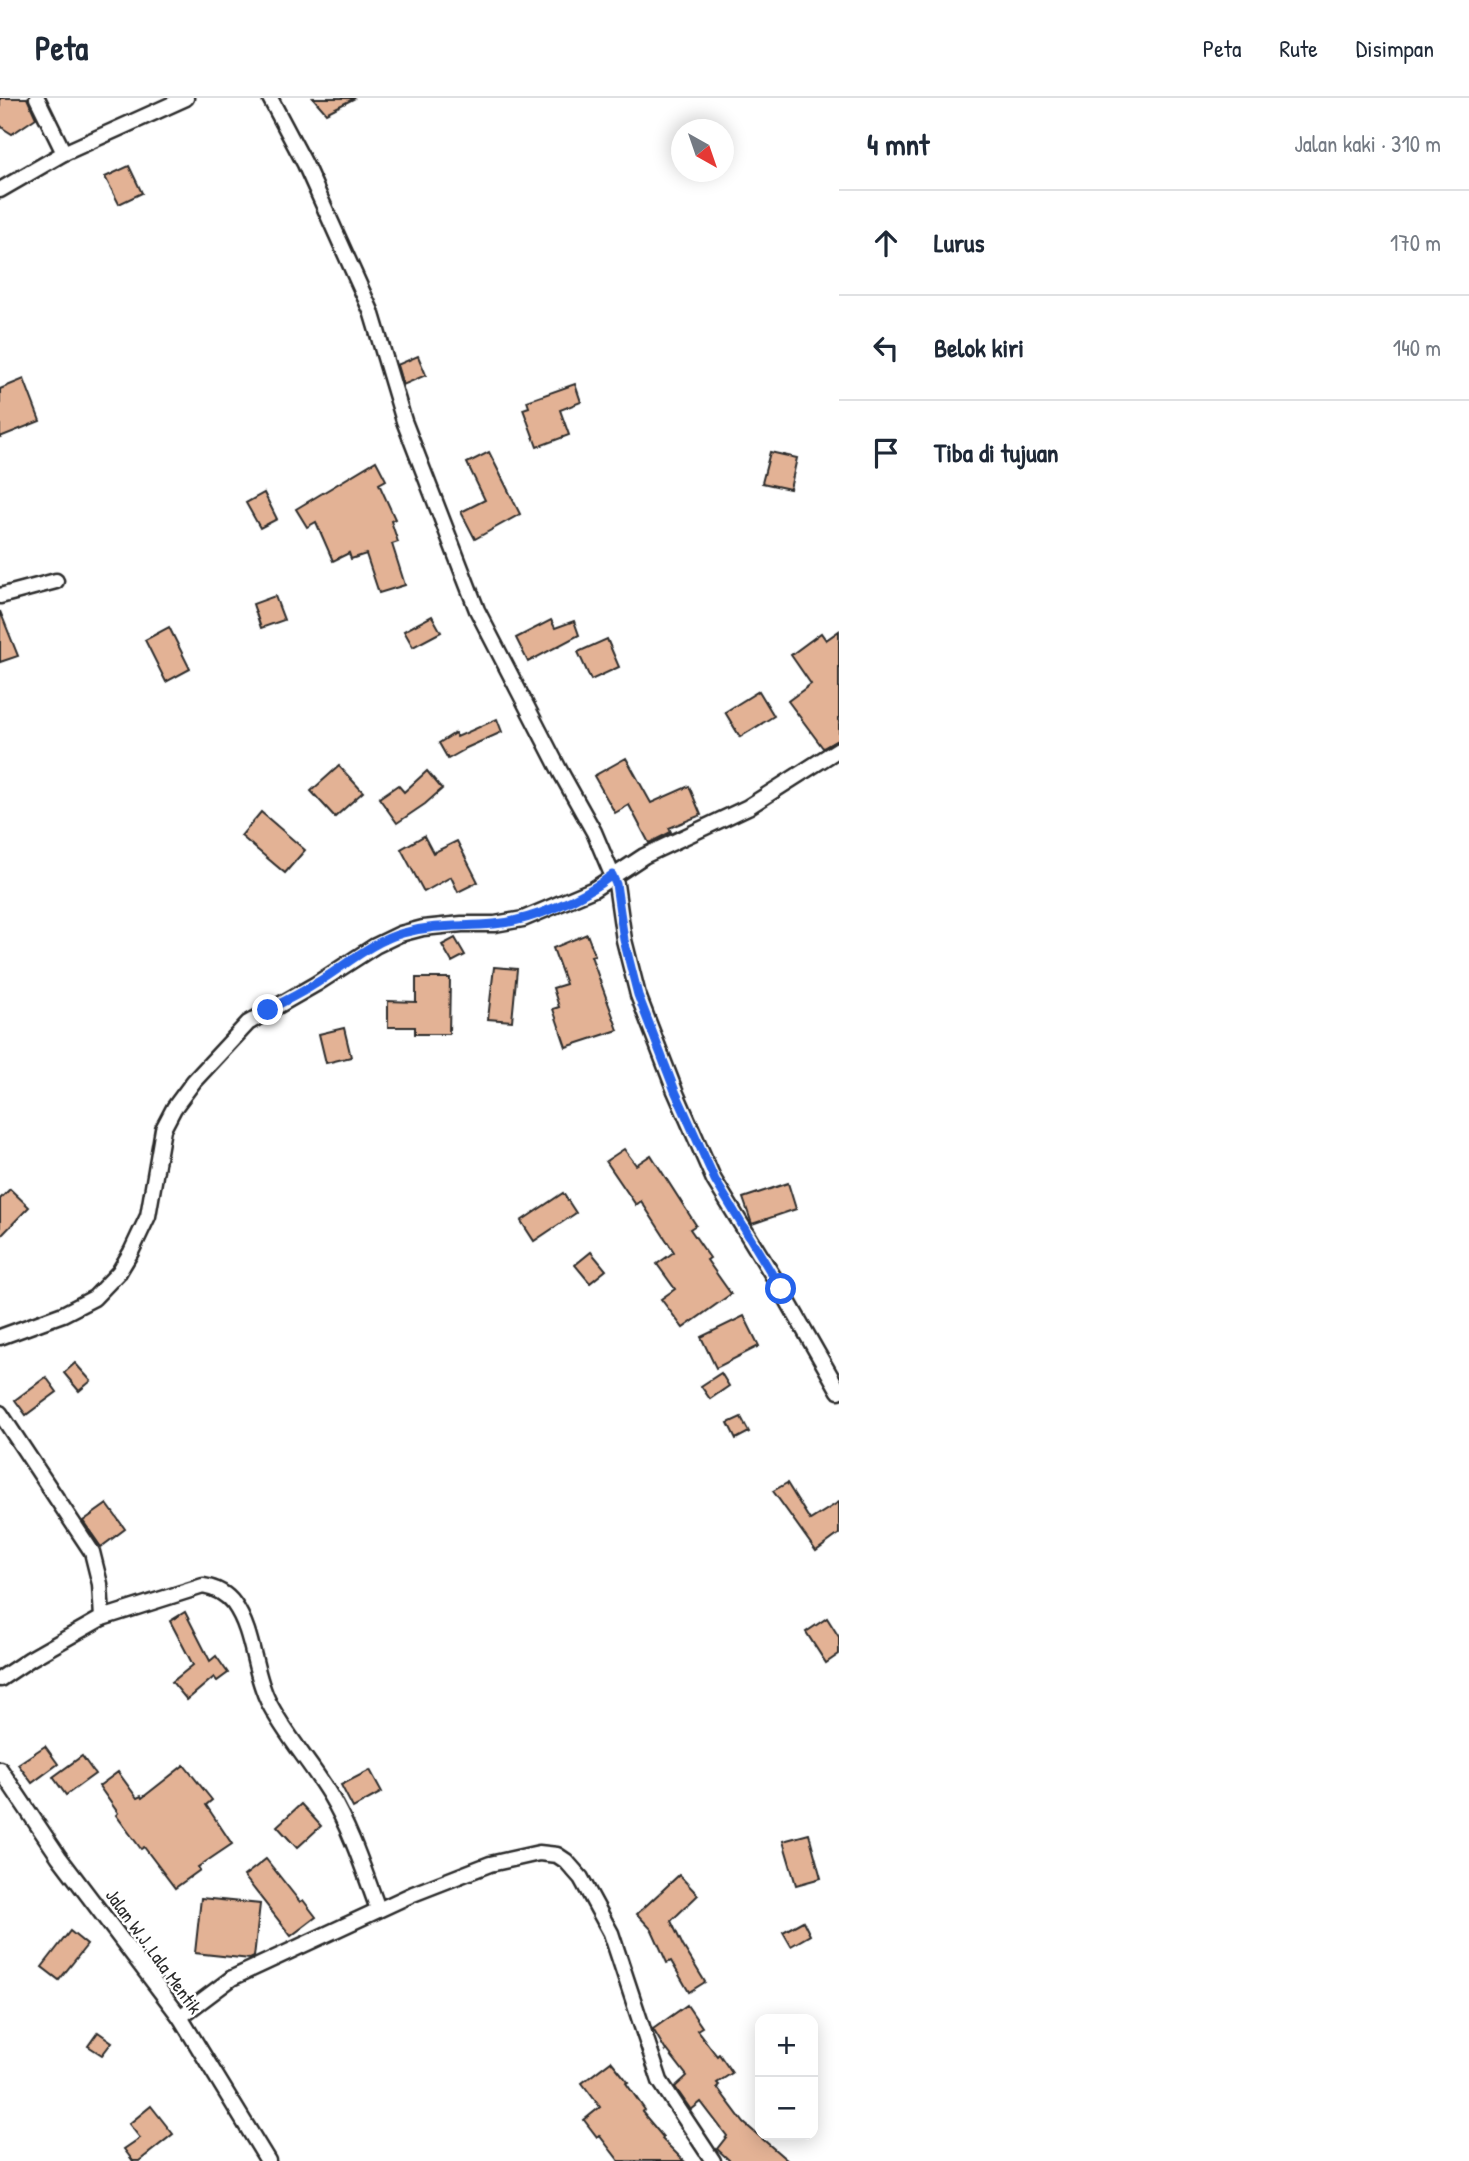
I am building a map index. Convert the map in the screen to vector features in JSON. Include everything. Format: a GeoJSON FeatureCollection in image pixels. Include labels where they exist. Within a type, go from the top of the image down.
{"type":"FeatureCollection","features":[{"type":"Feature","properties":{"kind":"street"},"geometry":{"type":"LineString","coordinates":[[37,98],[64,153]]}},
{"type":"Feature","properties":{"kind":"street"},"geometry":{"type":"LineString","coordinates":[[0,190],[64,153],[186,98]]}},
{"type":"Feature","properties":{"kind":"street"},"geometry":{"type":"LineString","coordinates":[[270,98],[305,164],[371,311],[404,421],[477,610],[594,832],[616,884],[624,940],[638,995],[692,1129],[715,1180],[839,1391]]}},
{"type":"Feature","properties":{"kind":"street"},"geometry":{"type":"LineString","coordinates":[[0,597],[56,581]]}},
{"type":"Feature","properties":{"kind":"street"},"geometry":{"type":"LineString","coordinates":[[0,1337],[64,1314],[94,1298],[120,1272],[148,1216],[163,1129],[174,1108],[194,1081],[248,1023],[375,946],[400,934],[423,928],[495,924],[523,919],[594,889],[643,856],[748,807],[839,749]]}},
{"type":"Feature","properties":{"kind":"street"},"geometry":{"type":"LineString","coordinates":[[0,1413],[92,1552],[100,1584],[102,1618]]}},
{"type":"Feature","properties":{"kind":"street"},"geometry":{"type":"LineString","coordinates":[[0,1679],[102,1618],[203,1586],[218,1589],[234,1605],[247,1634],[266,1696],[278,1721],[331,1796],[379,1909]]}},
{"type":"Feature","properties":{"kind":"street","name":"Jalan W.J. Lala Mentik"},"geometry":{"type":"LineString","coordinates":[[0,1769],[59,1857],[180,2017],[268,2161]]}},
{"type":"Feature","properties":{"kind":"street"},"geometry":{"type":"LineString","coordinates":[[180,2017],[232,1978],[379,1909],[490,1864],[548,1852],[566,1861],[593,1898],[611,1933],[660,2081],[713,2161]]}},
{"type":"Feature","properties":{"kind":"building"},"geometry":{"type":"Polygon","coordinates":[[[0,98],[27,98],[36,118],[12,134],[0,125],[0,98]]]}},
{"type":"Feature","properties":{"kind":"building"},"geometry":{"type":"Polygon","coordinates":[[[313,98],[355,98],[326,113],[313,98]]]}},
{"type":"Feature","properties":{"kind":"building"},"geometry":{"type":"Polygon","coordinates":[[[129,166],[142,193],[119,204],[105,177],[129,166]]]}},
{"type":"Feature","properties":{"kind":"building"},"geometry":{"type":"Polygon","coordinates":[[[418,356],[426,375],[403,385],[397,365],[418,356]]]}},
{"type":"Feature","properties":{"kind":"building"},"geometry":{"type":"Polygon","coordinates":[[[24,379],[40,421],[0,437],[0,389],[24,379]]]}},
{"type":"Feature","properties":{"kind":"building"},"geometry":{"type":"Polygon","coordinates":[[[575,384],[581,402],[560,410],[569,435],[537,447],[523,409],[529,407],[527,401],[575,384]]]}},
{"type":"Feature","properties":{"kind":"building"},"geometry":{"type":"Polygon","coordinates":[[[489,452],[520,514],[475,539],[461,512],[485,500],[467,463],[489,452]]]}},
{"type":"Feature","properties":{"kind":"building"},"geometry":{"type":"Polygon","coordinates":[[[770,452],[797,458],[790,489],[762,483],[770,452]]]}},
{"type":"Feature","properties":{"kind":"building"},"geometry":{"type":"Polygon","coordinates":[[[376,461],[386,480],[379,484],[395,519],[391,521],[398,542],[392,544],[405,585],[379,593],[366,554],[351,559],[349,553],[333,561],[316,522],[307,527],[296,509],[376,461]]]}},
{"type":"Feature","properties":{"kind":"building"},"geometry":{"type":"Polygon","coordinates":[[[264,493],[277,519],[260,528],[246,503],[264,493]]]}},
{"type":"Feature","properties":{"kind":"building"},"geometry":{"type":"Polygon","coordinates":[[[275,596],[284,620],[261,628],[253,604],[275,596]]]}},
{"type":"Feature","properties":{"kind":"building"},"geometry":{"type":"Polygon","coordinates":[[[0,611],[18,656],[0,662],[0,611]]]}},
{"type":"Feature","properties":{"kind":"building"},"geometry":{"type":"Polygon","coordinates":[[[432,616],[441,632],[413,647],[404,631],[432,616]]]}},
{"type":"Feature","properties":{"kind":"building"},"geometry":{"type":"Polygon","coordinates":[[[551,620],[555,628],[574,621],[579,635],[528,662],[516,638],[551,620]]]}},
{"type":"Feature","properties":{"kind":"building"},"geometry":{"type":"Polygon","coordinates":[[[169,627],[190,669],[166,682],[145,640],[169,627]]]}},
{"type":"Feature","properties":{"kind":"building"},"geometry":{"type":"Polygon","coordinates":[[[839,631],[839,739],[823,748],[788,701],[811,684],[791,655],[821,633],[826,640],[839,631]]]}},
{"type":"Feature","properties":{"kind":"building"},"geometry":{"type":"Polygon","coordinates":[[[607,639],[619,667],[591,680],[578,652],[607,639]]]}},
{"type":"Feature","properties":{"kind":"building"},"geometry":{"type":"Polygon","coordinates":[[[759,691],[774,716],[740,737],[725,712],[759,691]]]}},
{"type":"Feature","properties":{"kind":"building"},"geometry":{"type":"Polygon","coordinates":[[[497,719],[502,732],[448,759],[439,743],[455,733],[457,737],[497,719]]]}},
{"type":"Feature","properties":{"kind":"building"},"geometry":{"type":"Polygon","coordinates":[[[626,758],[651,803],[689,786],[701,815],[669,828],[671,832],[649,843],[629,805],[615,813],[594,776],[626,758]]]}},
{"type":"Feature","properties":{"kind":"building"},"geometry":{"type":"Polygon","coordinates":[[[339,766],[363,792],[335,817],[311,791],[339,766]]]}},
{"type":"Feature","properties":{"kind":"building"},"geometry":{"type":"Polygon","coordinates":[[[427,771],[442,789],[397,823],[379,798],[398,785],[404,792],[427,771]]]}},
{"type":"Feature","properties":{"kind":"building"},"geometry":{"type":"Polygon","coordinates":[[[261,812],[305,850],[285,873],[241,836],[261,812]]]}},
{"type":"Feature","properties":{"kind":"building"},"geometry":{"type":"Polygon","coordinates":[[[424,836],[433,853],[457,841],[478,882],[458,892],[451,877],[424,892],[401,849],[424,836]]]}},
{"type":"Feature","properties":{"kind":"building"},"geometry":{"type":"Polygon","coordinates":[[[587,934],[595,955],[591,956],[618,1030],[566,1047],[553,1009],[559,1007],[553,988],[566,984],[553,948],[587,934]]]}},
{"type":"Feature","properties":{"kind":"building"},"geometry":{"type":"Polygon","coordinates":[[[455,938],[465,955],[452,962],[442,945],[455,938]]]}},
{"type":"Feature","properties":{"kind":"building"},"geometry":{"type":"Polygon","coordinates":[[[494,967],[517,969],[512,1021],[488,1019],[494,967]]]}},
{"type":"Feature","properties":{"kind":"building"},"geometry":{"type":"Polygon","coordinates":[[[416,978],[450,978],[449,1034],[415,1034],[415,1027],[388,1027],[388,1001],[416,1002],[416,978]]]}},
{"type":"Feature","properties":{"kind":"building"},"geometry":{"type":"Polygon","coordinates":[[[344,1028],[351,1057],[326,1063],[319,1034],[344,1028]]]}},
{"type":"Feature","properties":{"kind":"building"},"geometry":{"type":"Polygon","coordinates":[[[624,1149],[636,1165],[651,1155],[696,1225],[690,1229],[710,1258],[707,1260],[731,1294],[683,1328],[661,1299],[675,1289],[657,1264],[674,1252],[641,1201],[636,1205],[606,1161],[624,1149]]]}},
{"type":"Feature","properties":{"kind":"building"},"geometry":{"type":"Polygon","coordinates":[[[788,1183],[796,1209],[752,1224],[743,1198],[788,1183]]]}},
{"type":"Feature","properties":{"kind":"building"},"geometry":{"type":"Polygon","coordinates":[[[10,1189],[29,1207],[0,1237],[0,1199],[10,1189]]]}},
{"type":"Feature","properties":{"kind":"building"},"geometry":{"type":"Polygon","coordinates":[[[563,1193],[576,1213],[534,1241],[521,1221],[563,1193]]]}},
{"type":"Feature","properties":{"kind":"building"},"geometry":{"type":"Polygon","coordinates":[[[591,1252],[606,1270],[590,1283],[575,1265],[591,1252]]]}},
{"type":"Feature","properties":{"kind":"building"},"geometry":{"type":"Polygon","coordinates":[[[744,1316],[759,1346],[716,1368],[701,1337],[744,1316]]]}},
{"type":"Feature","properties":{"kind":"building"},"geometry":{"type":"Polygon","coordinates":[[[75,1363],[91,1381],[79,1391],[64,1373],[75,1363]]]}},
{"type":"Feature","properties":{"kind":"building"},"geometry":{"type":"Polygon","coordinates":[[[721,1373],[729,1386],[710,1399],[701,1386],[721,1373]]]}},
{"type":"Feature","properties":{"kind":"building"},"geometry":{"type":"Polygon","coordinates":[[[46,1377],[57,1392],[26,1415],[15,1400],[46,1377]]]}},
{"type":"Feature","properties":{"kind":"building"},"geometry":{"type":"Polygon","coordinates":[[[741,1417],[749,1432],[736,1439],[728,1423],[741,1417]]]}},
{"type":"Feature","properties":{"kind":"building"},"geometry":{"type":"Polygon","coordinates":[[[787,1483],[810,1520],[839,1502],[839,1534],[816,1551],[773,1491],[787,1483]]]}},
{"type":"Feature","properties":{"kind":"building"},"geometry":{"type":"Polygon","coordinates":[[[107,1504],[125,1529],[101,1547],[83,1521],[107,1504]]]}},
{"type":"Feature","properties":{"kind":"building"},"geometry":{"type":"Polygon","coordinates":[[[185,1612],[210,1661],[216,1656],[228,1673],[217,1681],[214,1677],[187,1700],[172,1682],[193,1665],[170,1621],[185,1612]]]}},
{"type":"Feature","properties":{"kind":"building"},"geometry":{"type":"Polygon","coordinates":[[[827,1618],[839,1637],[839,1654],[826,1663],[806,1632],[827,1618]]]}},
{"type":"Feature","properties":{"kind":"building"},"geometry":{"type":"Polygon","coordinates":[[[45,1746],[58,1764],[32,1783],[18,1764],[45,1746]]]}},
{"type":"Feature","properties":{"kind":"building"},"geometry":{"type":"Polygon","coordinates":[[[82,1756],[95,1774],[66,1795],[53,1777],[82,1756]]]}},
{"type":"Feature","properties":{"kind":"building"},"geometry":{"type":"Polygon","coordinates":[[[184,1765],[212,1800],[206,1805],[232,1844],[198,1867],[200,1870],[175,1888],[144,1847],[141,1849],[99,1786],[118,1772],[137,1798],[142,1798],[184,1765]]]}},
{"type":"Feature","properties":{"kind":"building"},"geometry":{"type":"Polygon","coordinates":[[[370,1770],[382,1792],[353,1808],[341,1785],[370,1770]]]}},
{"type":"Feature","properties":{"kind":"building"},"geometry":{"type":"Polygon","coordinates":[[[301,1804],[321,1826],[297,1848],[277,1826],[301,1804]]]}},
{"type":"Feature","properties":{"kind":"building"},"geometry":{"type":"Polygon","coordinates":[[[809,1834],[821,1878],[796,1885],[783,1841],[809,1834]]]}},
{"type":"Feature","properties":{"kind":"building"},"geometry":{"type":"Polygon","coordinates":[[[266,1859],[300,1902],[303,1900],[316,1917],[291,1936],[244,1876],[266,1859]]]}},
{"type":"Feature","properties":{"kind":"building"},"geometry":{"type":"Polygon","coordinates":[[[679,1875],[698,1895],[671,1921],[705,1982],[689,1992],[671,1961],[667,1963],[652,1930],[637,1914],[679,1875]]]}},
{"type":"Feature","properties":{"kind":"building"},"geometry":{"type":"Polygon","coordinates":[[[201,1898],[260,1904],[254,1957],[250,1959],[195,1953],[201,1898]]]}},
{"type":"Feature","properties":{"kind":"building"},"geometry":{"type":"Polygon","coordinates":[[[803,1921],[810,1935],[791,1946],[783,1932],[803,1921]]]}},
{"type":"Feature","properties":{"kind":"building"},"geometry":{"type":"Polygon","coordinates":[[[70,1931],[87,1945],[59,1980],[42,1967],[70,1931]]]}},
{"type":"Feature","properties":{"kind":"building"},"geometry":{"type":"Polygon","coordinates":[[[687,2005],[702,2027],[697,2030],[732,2073],[717,2083],[717,2087],[744,2123],[755,2132],[755,2140],[764,2140],[788,2161],[730,2161],[717,2149],[727,2136],[701,2102],[691,2110],[675,2087],[687,2076],[666,2051],[653,2029],[687,2005]]]}},
{"type":"Feature","properties":{"kind":"building"},"geometry":{"type":"Polygon","coordinates":[[[98,2032],[112,2042],[102,2055],[88,2046],[98,2032]]]}},
{"type":"Feature","properties":{"kind":"building"},"geometry":{"type":"Polygon","coordinates":[[[611,2061],[628,2082],[626,2083],[645,2110],[642,2112],[662,2139],[684,2161],[619,2161],[584,2120],[600,2107],[582,2083],[611,2061]]]}},
{"type":"Feature","properties":{"kind":"building"},"geometry":{"type":"Polygon","coordinates":[[[151,2106],[173,2134],[139,2161],[133,2161],[124,2149],[140,2138],[129,2124],[151,2106]]]}},
{"type":"Feature","properties":{"kind":"route"},"geometry":{"type":"LineString","coordinates":[[268,1010],[316,984],[345,963],[400,934],[423,928],[495,924],[523,919],[594,889],[612,875],[638,995],[675,1091],[715,1180],[781,1289]]}}]}
